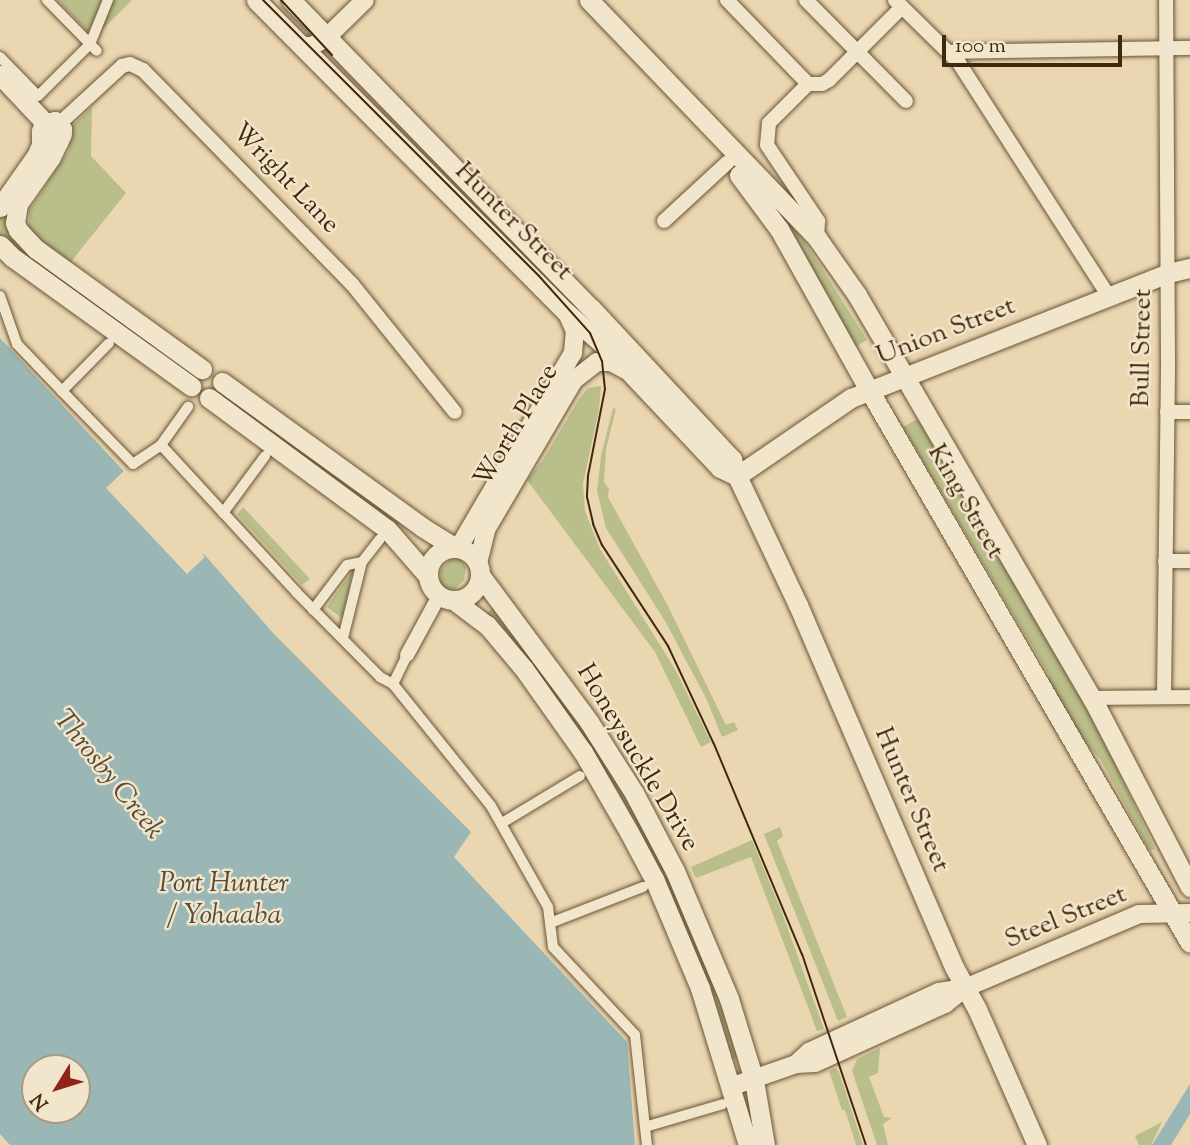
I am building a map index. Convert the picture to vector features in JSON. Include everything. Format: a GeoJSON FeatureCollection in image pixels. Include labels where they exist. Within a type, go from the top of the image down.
{"type":"FeatureCollection","features":[{"type":"Feature","properties":{"kind":"main road","name":"Hunter Street"},"geometry":{"type":"LineString","coordinates":[[256,0],[567,313],[607,348],[720,468],[737,475]]}},
{"type":"Feature","properties":{"kind":"main road","name":"Hunter Street"},"geometry":{"type":"LineString","coordinates":[[291,0],[719,441],[732,459],[1037,1145]]}},
{"type":"Feature","properties":{"kind":"main road","name":"King Street"},"geometry":{"type":"LineString","coordinates":[[589,0],[817,237],[857,295],[1092,698],[1190,887]]}},
{"type":"Feature","properties":{"kind":"main road"},"geometry":{"type":"LineString","coordinates":[[0,75],[52,129],[51,157],[18,204],[15,223],[18,230],[36,249],[202,369],[215,371],[222,382],[422,527],[471,554],[479,569],[470,593],[447,600],[387,529],[209,398],[198,396],[191,386],[12,257],[0,245]]}},
{"type":"Feature","properties":{"kind":"main road","name":"King Street"},"geometry":{"type":"LineString","coordinates":[[682,98],[779,229],[869,390],[1181,913],[1190,943]]}},
{"type":"Feature","properties":{"kind":"main road"},"geometry":{"type":"LineString","coordinates":[[0,207],[52,129]]}},
{"type":"Feature","properties":{"kind":"main road","name":"Union Street"},"geometry":{"type":"LineString","coordinates":[[737,475],[851,398],[1168,273],[1190,268]]}},
{"type":"Feature","properties":{"kind":"main road"},"geometry":{"type":"LineString","coordinates":[[191,386],[195,373],[202,369]]}},
{"type":"Feature","properties":{"kind":"main road"},"geometry":{"type":"LineString","coordinates":[[209,398],[219,393],[222,382]]}},
{"type":"Feature","properties":{"kind":"main road"},"geometry":{"type":"LineString","coordinates":[[428,576],[438,555],[457,547]]}},
{"type":"Feature","properties":{"kind":"main road","name":"Honeysuckle Drive"},"geometry":{"type":"LineString","coordinates":[[479,569],[589,722],[654,830],[711,954],[754,1080],[765,1145]]}},
{"type":"Feature","properties":{"kind":"main road","name":"Honeysuckle Drive"},"geometry":{"type":"LineString","coordinates":[[447,600],[487,625],[524,669],[609,795],[680,937],[733,1086],[748,1145]]}},
{"type":"Feature","properties":{"kind":"street"},"geometry":{"type":"LineString","coordinates":[[47,0],[93,47]]}},
{"type":"Feature","properties":{"kind":"street"},"geometry":{"type":"LineString","coordinates":[[0,57],[38,96],[93,47],[108,0]]}},
{"type":"Feature","properties":{"kind":"street"},"geometry":{"type":"LineString","coordinates":[[302,46],[315,44],[326,38],[365,0]]}},
{"type":"Feature","properties":{"kind":"street"},"geometry":{"type":"LineString","coordinates":[[727,0],[808,84]]}},
{"type":"Feature","properties":{"kind":"street"},"geometry":{"type":"LineString","coordinates":[[806,0],[906,101]]}},
{"type":"Feature","properties":{"kind":"street","name":"Bull Street"},"geometry":{"type":"LineString","coordinates":[[1164,697],[1168,273],[1167,0]]}},
{"type":"Feature","properties":{"kind":"street"},"geometry":{"type":"LineString","coordinates":[[817,237],[818,221],[766,145],[769,123],[808,84],[822,84],[829,80],[858,52],[898,4],[949,52],[967,75],[1108,297]]}},
{"type":"Feature","properties":{"kind":"street"},"geometry":{"type":"LineString","coordinates":[[949,52],[1190,48]]}},
{"type":"Feature","properties":{"kind":"street","name":"Wright Lane"},"geometry":{"type":"LineString","coordinates":[[52,129],[119,68],[127,64],[137,66],[311,239],[384,321],[456,412]]}},
{"type":"Feature","properties":{"kind":"street"},"geometry":{"type":"LineString","coordinates":[[664,221],[728,162]]}},
{"type":"Feature","properties":{"kind":"street"},"geometry":{"type":"LineString","coordinates":[[0,296],[17,344],[133,464],[161,445],[188,407]]}},
{"type":"Feature","properties":{"kind":"street","name":"Worth Place"},"geometry":{"type":"LineString","coordinates":[[457,547],[572,357],[576,337],[567,313]]}},
{"type":"Feature","properties":{"kind":"street"},"geometry":{"type":"LineString","coordinates":[[62,391],[108,343]]}},
{"type":"Feature","properties":{"kind":"street","name":"Worth Place"},"geometry":{"type":"LineString","coordinates":[[479,569],[487,528],[574,380],[587,366],[604,361],[621,367],[633,376]]}},
{"type":"Feature","properties":{"kind":"street"},"geometry":{"type":"LineString","coordinates":[[1167,412],[1190,412]]}},
{"type":"Feature","properties":{"kind":"street"},"geometry":{"type":"LineString","coordinates":[[161,445],[313,610],[380,677],[393,684],[429,725],[502,823],[548,907],[553,947],[635,1035],[647,1145]]}},
{"type":"Feature","properties":{"kind":"street"},"geometry":{"type":"LineString","coordinates":[[223,513],[265,456]]}},
{"type":"Feature","properties":{"kind":"street"},"geometry":{"type":"LineString","coordinates":[[342,638],[362,562],[380,539]]}},
{"type":"Feature","properties":{"kind":"street"},"geometry":{"type":"LineString","coordinates":[[1165,561],[1190,561]]}},
{"type":"Feature","properties":{"kind":"street"},"geometry":{"type":"LineString","coordinates":[[313,610],[347,565],[362,562]]}},
{"type":"Feature","properties":{"kind":"street"},"geometry":{"type":"LineString","coordinates":[[393,684],[407,655],[447,600]]}},
{"type":"Feature","properties":{"kind":"street"},"geometry":{"type":"LineString","coordinates":[[1092,698],[1190,697]]}},
{"type":"Feature","properties":{"kind":"street"},"geometry":{"type":"LineString","coordinates":[[502,823],[580,776]]}},
{"type":"Feature","properties":{"kind":"street"},"geometry":{"type":"LineString","coordinates":[[550,923],[643,887]]}},
{"type":"Feature","properties":{"kind":"street","name":"Steel Street"},"geometry":{"type":"LineString","coordinates":[[733,1086],[796,1064],[815,1063],[945,1004],[965,988],[1139,914],[1181,913]]}},
{"type":"Feature","properties":{"kind":"street"},"geometry":{"type":"LineString","coordinates":[[645,1127],[723,1104]]}},
{"type":"Feature","properties":{"kind":"green space"},"geometry":{"type":"Polygon","coordinates":[[[57,0],[132,0],[94,38],[57,0]]]}},
{"type":"Feature","properties":{"kind":"green space"},"geometry":{"type":"Polygon","coordinates":[[[92,107],[91,156],[126,193],[70,263],[40,243],[29,228],[29,211],[69,150],[71,127],[92,107]]]}},
{"type":"Feature","properties":{"kind":"green space"},"geometry":{"type":"Polygon","coordinates":[[[734,159],[804,240],[867,340],[855,347],[734,159]]]}},
{"type":"Feature","properties":{"kind":"green space"},"geometry":{"type":"Polygon","coordinates":[[[10,205],[6,221],[126,319],[118,330],[0,238],[0,216],[10,205]]]}},
{"type":"Feature","properties":{"kind":"green space"},"geometry":{"type":"Polygon","coordinates":[[[601,386],[599,409],[583,484],[585,511],[600,549],[675,669],[711,742],[701,747],[655,652],[527,480],[543,460],[579,399],[588,388],[601,386]]]}},
{"type":"Feature","properties":{"kind":"green space"},"geometry":{"type":"Polygon","coordinates":[[[613,408],[616,409],[606,449],[604,482],[609,489],[608,497],[668,606],[726,725],[734,722],[738,730],[722,737],[706,698],[665,621],[606,528],[597,491],[601,456],[613,408]]]}},
{"type":"Feature","properties":{"kind":"green space"},"geometry":{"type":"Polygon","coordinates":[[[919,418],[1100,732],[1155,849],[1150,851],[1100,759],[1080,737],[1049,684],[1049,675],[903,427],[919,418]]]}},
{"type":"Feature","properties":{"kind":"green space"},"geometry":{"type":"Polygon","coordinates":[[[304,447],[402,519],[394,530],[296,458],[304,447]]]}},
{"type":"Feature","properties":{"kind":"green space"},"geometry":{"type":"Polygon","coordinates":[[[243,507],[310,579],[302,585],[237,514],[243,507]]]}},
{"type":"Feature","properties":{"kind":"green space"},"geometry":{"type":"Polygon","coordinates":[[[460,558],[466,567],[464,580],[454,590],[445,589],[440,583],[441,570],[450,560],[460,558]]]}},
{"type":"Feature","properties":{"kind":"green space"},"geometry":{"type":"Polygon","coordinates":[[[353,570],[343,619],[327,607],[353,570]]]}},
{"type":"Feature","properties":{"kind":"green space"},"geometry":{"type":"Polygon","coordinates":[[[495,606],[579,716],[668,870],[655,875],[484,615],[495,606]]]}},
{"type":"Feature","properties":{"kind":"green space"},"geometry":{"type":"Polygon","coordinates":[[[780,827],[783,836],[777,841],[847,1017],[838,1021],[764,834],[780,827]]]}},
{"type":"Feature","properties":{"kind":"green space"},"geometry":{"type":"Polygon","coordinates":[[[752,840],[781,910],[824,1029],[817,1031],[751,857],[696,878],[691,867],[752,840]]]}},
{"type":"Feature","properties":{"kind":"green space"},"geometry":{"type":"Polygon","coordinates":[[[671,877],[714,976],[739,1058],[730,1061],[659,883],[671,877]]]}},
{"type":"Feature","properties":{"kind":"green space"},"geometry":{"type":"Polygon","coordinates":[[[880,1048],[878,1073],[869,1077],[884,1117],[892,1118],[883,1124],[888,1145],[877,1145],[852,1071],[857,1059],[880,1048]]]}},
{"type":"Feature","properties":{"kind":"green space"},"geometry":{"type":"Polygon","coordinates":[[[836,1068],[863,1145],[856,1145],[845,1110],[842,1110],[829,1071],[836,1068]]]}},
{"type":"Feature","properties":{"kind":"green space"},"geometry":{"type":"Polygon","coordinates":[[[1162,1122],[1151,1145],[1139,1145],[1135,1136],[1162,1122]]]}},
{"type":"Feature","properties":{"kind":"water","name":"Port Hunter / Yohaaba"},"geometry":{"type":"Polygon","coordinates":[[[0,338],[131,479],[127,487],[197,560],[204,554],[274,634],[471,832],[454,857],[627,1042],[635,1145],[10,1145],[0,1134],[0,338]]]}},
{"type":"Feature","properties":{"kind":"water"},"geometry":{"type":"Polygon","coordinates":[[[1190,1084],[1190,1114],[1171,1145],[1152,1145],[1190,1084]]]}},
{"type":"Feature","properties":{"kind":"pier"},"geometry":{"type":"Polygon","coordinates":[[[124,471],[134,481],[131,486],[134,493],[192,553],[197,555],[200,552],[205,557],[187,574],[106,488],[124,471]]]}},
{"type":"Feature","properties":{"kind":"tram line"},"geometry":{"type":"LineString","coordinates":[[263,0],[539,276],[590,333],[602,361],[605,389],[588,476],[587,497],[593,524],[602,545],[668,646],[714,744],[802,954],[866,1145]]}},
{"type":"Feature","properties":{"kind":"tram line"},"geometry":{"type":"LineString","coordinates":[[281,0],[332,55]]}},
{"type":"Feature","properties":{"kind":"water label","name":"Throsby Creek"},"geometry":{"type":"Point","coordinates":[108,775]}}]}
